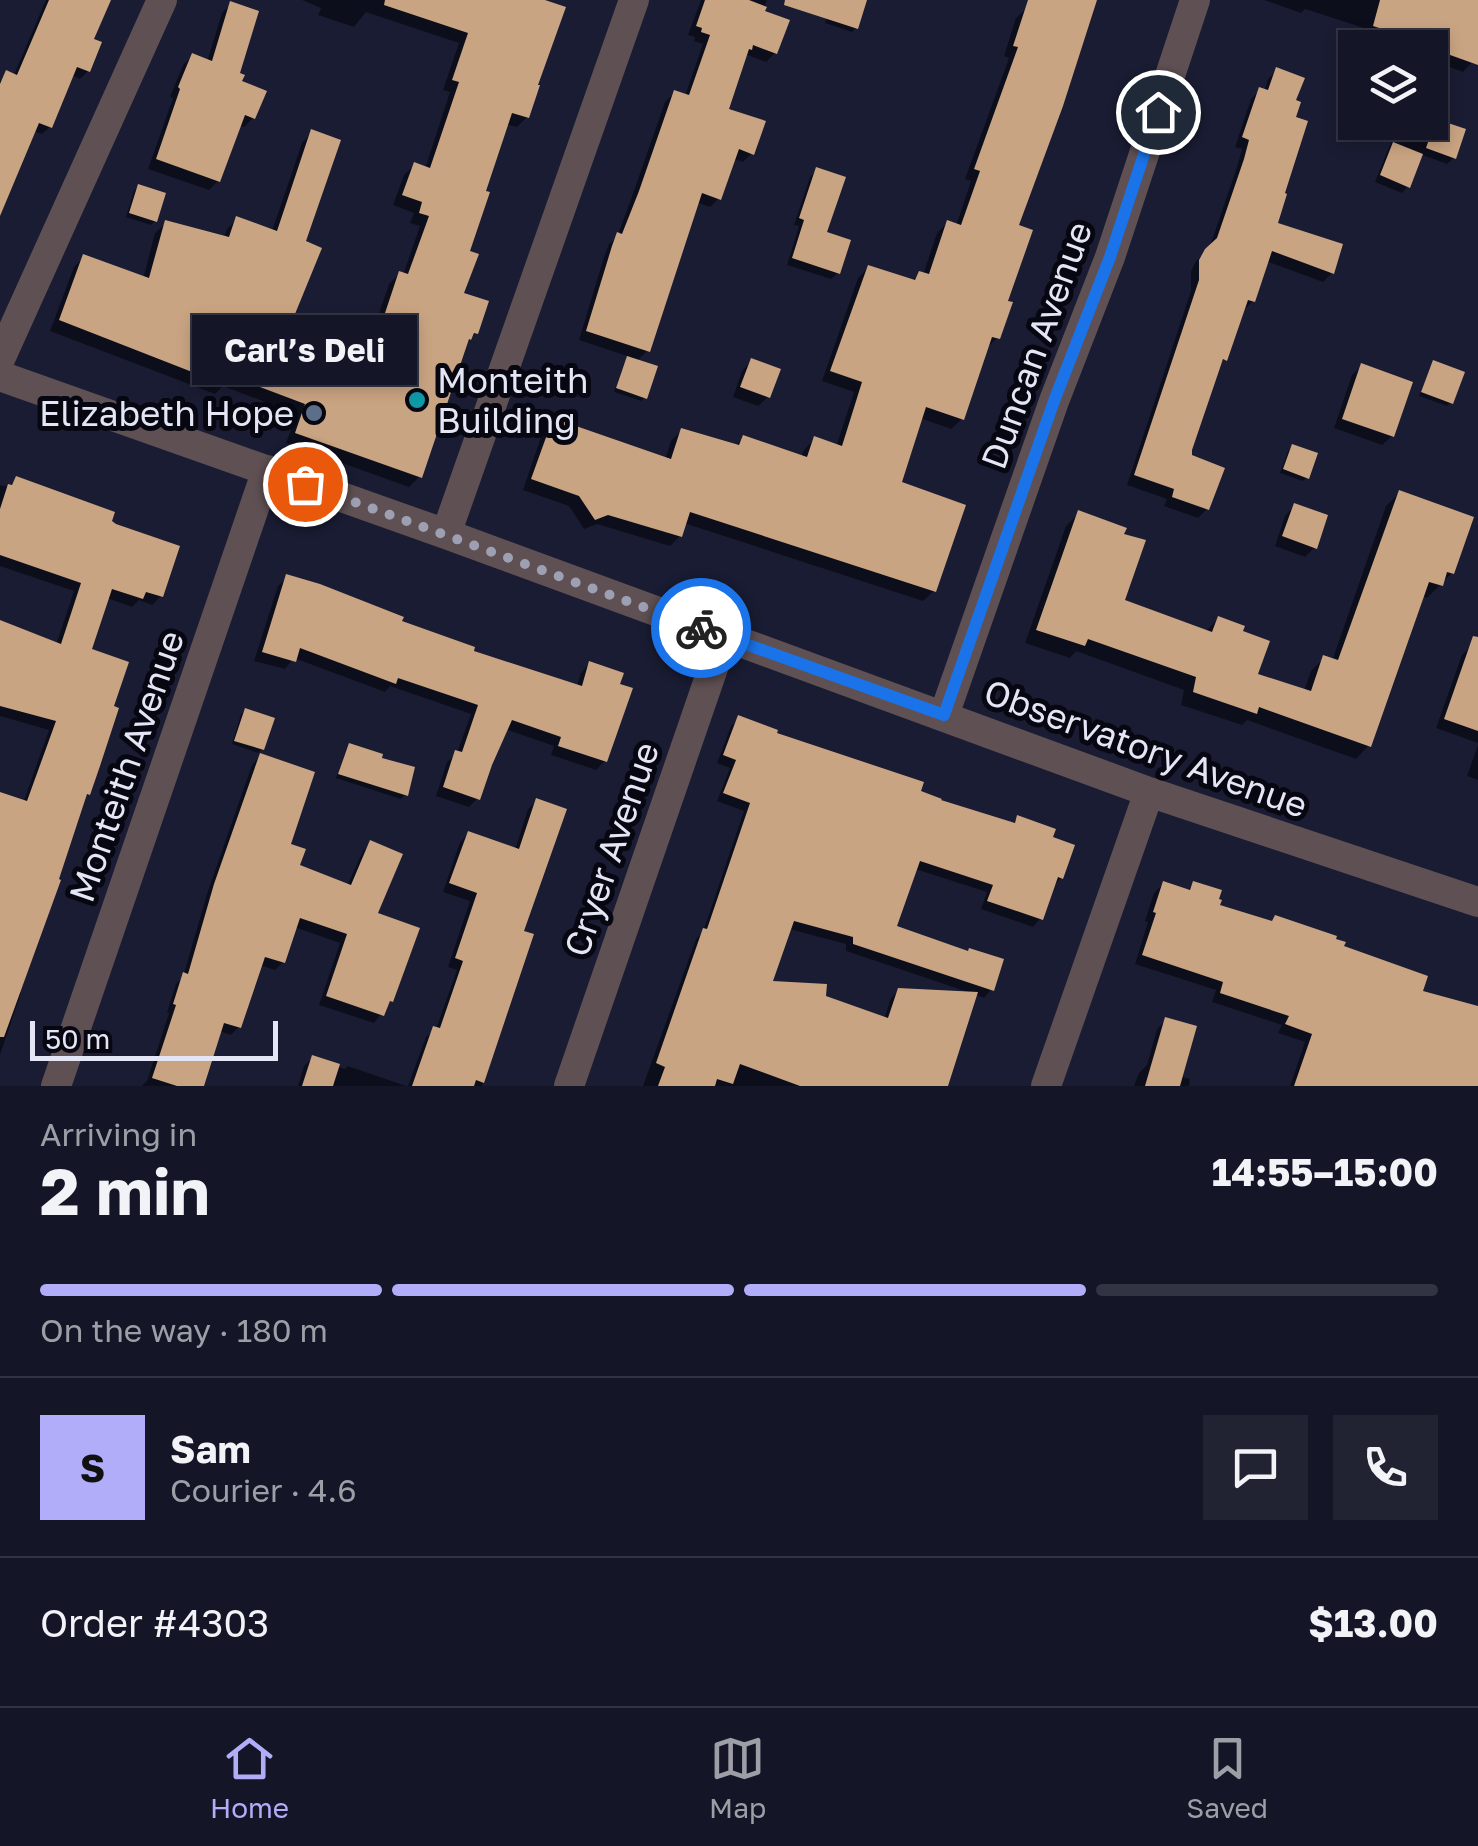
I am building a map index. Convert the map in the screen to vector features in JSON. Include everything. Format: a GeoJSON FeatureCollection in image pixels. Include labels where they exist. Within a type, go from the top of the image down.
{"type":"FeatureCollection","features":[{"type":"Feature","properties":{"kind":"street"},"geometry":{"type":"LineString","coordinates":[[0,359],[162,0]]}},
{"type":"Feature","properties":{"kind":"street"},"geometry":{"type":"LineString","coordinates":[[446,534],[634,0]]}},
{"type":"Feature","properties":{"kind":"street","name":"Duncan Avenue"},"geometry":{"type":"LineString","coordinates":[[944,715],[1054,401],[1110,257],[1196,0]]}},
{"type":"Feature","properties":{"kind":"street","name":"Observatory Avenue"},"geometry":{"type":"LineString","coordinates":[[0,376],[446,534],[1149,792],[1478,902]]}},
{"type":"Feature","properties":{"kind":"street","name":"Monteith Avenue"},"geometry":{"type":"LineString","coordinates":[[56,1086],[267,470]]}},
{"type":"Feature","properties":{"kind":"street","name":"Cryer Avenue"},"geometry":{"type":"LineString","coordinates":[[569,1086],[724,636]]}},
{"type":"Feature","properties":{"kind":"street"},"geometry":{"type":"LineString","coordinates":[[1046,1086],[1149,792]]}},
{"type":"Feature","properties":{"kind":"building"},"geometry":{"type":"Polygon","coordinates":[[[49,0],[111,0],[94,39],[102,42],[90,72],[77,67],[52,128],[39,123],[0,216],[0,84],[6,70],[17,75],[49,0]]]}},
{"type":"Feature","properties":{"kind":"building"},"geometry":{"type":"Polygon","coordinates":[[[385,0],[545,0],[566,7],[529,118],[512,113],[486,191],[490,192],[470,251],[479,254],[464,293],[489,301],[478,334],[469,339],[422,478],[295,433],[305,404],[231,376],[228,386],[59,320],[83,254],[149,278],[165,220],[229,237],[236,216],[277,231],[311,129],[341,140],[306,241],[322,248],[295,314],[375,343],[399,271],[408,274],[429,216],[419,213],[422,202],[402,195],[414,162],[430,168],[459,82],[452,80],[468,33],[384,5],[385,0]]]}},
{"type":"Feature","properties":{"kind":"building"},"geometry":{"type":"Polygon","coordinates":[[[705,0],[749,0],[790,20],[777,54],[753,45],[749,49],[729,109],[766,121],[754,155],[739,149],[721,200],[702,193],[650,352],[586,331],[617,232],[622,234],[674,90],[689,95],[710,35],[696,26],[705,0]]]}},
{"type":"Feature","properties":{"kind":"building"},"geometry":{"type":"Polygon","coordinates":[[[785,0],[867,0],[858,29],[784,5],[785,0]]]}},
{"type":"Feature","properties":{"kind":"building"},"geometry":{"type":"Polygon","coordinates":[[[1028,0],[1097,0],[1019,225],[1033,230],[1008,301],[1013,302],[1000,339],[992,337],[964,420],[926,407],[902,482],[966,505],[936,592],[690,512],[682,537],[608,515],[595,520],[579,496],[531,479],[553,418],[671,459],[681,428],[739,445],[743,435],[807,457],[814,436],[842,446],[862,382],[830,371],[868,265],[915,280],[919,271],[929,274],[947,220],[961,225],[980,171],[974,169],[1018,47],[1013,46],[1028,0]]]}},
{"type":"Feature","properties":{"kind":"building"},"geometry":{"type":"Polygon","coordinates":[[[1380,0],[1478,0],[1478,65],[1448,54],[1448,30],[1385,30],[1373,26],[1380,0]]]}},
{"type":"Feature","properties":{"kind":"building"},"geometry":{"type":"Polygon","coordinates":[[[230,1],[259,11],[240,73],[245,75],[242,81],[267,91],[255,119],[245,115],[220,182],[156,159],[192,53],[212,61],[230,1]]]}},
{"type":"Feature","properties":{"kind":"building"},"geometry":{"type":"Polygon","coordinates":[[[1276,67],[1305,78],[1296,100],[1301,102],[1296,117],[1308,121],[1278,223],[1343,244],[1334,274],[1272,251],[1255,302],[1248,300],[1227,361],[1223,359],[1192,450],[1192,455],[1225,468],[1209,510],[1172,497],[1174,489],[1134,475],[1199,280],[1199,260],[1217,238],[1244,159],[1249,140],[1242,137],[1259,87],[1268,90],[1276,67]]]}},
{"type":"Feature","properties":{"kind":"building"},"geometry":{"type":"Polygon","coordinates":[[[1448,123],[1466,129],[1456,159],[1426,148],[1429,140],[1448,140],[1448,123]]]}},
{"type":"Feature","properties":{"kind":"building"},"geometry":{"type":"Polygon","coordinates":[[[1393,142],[1423,154],[1410,188],[1380,175],[1393,142]]]}},
{"type":"Feature","properties":{"kind":"building"},"geometry":{"type":"Polygon","coordinates":[[[816,167],[846,177],[827,232],[851,240],[840,274],[792,258],[804,220],[799,218],[816,167]]]}},
{"type":"Feature","properties":{"kind":"building"},"geometry":{"type":"Polygon","coordinates":[[[138,184],[166,193],[157,222],[129,213],[138,184]]]}},
{"type":"Feature","properties":{"kind":"building"},"geometry":{"type":"Polygon","coordinates":[[[627,356],[658,366],[647,399],[616,388],[627,356]]]}},
{"type":"Feature","properties":{"kind":"building"},"geometry":{"type":"Polygon","coordinates":[[[751,358],[781,369],[770,398],[740,387],[751,358]]]}},
{"type":"Feature","properties":{"kind":"building"},"geometry":{"type":"Polygon","coordinates":[[[1433,360],[1465,372],[1453,404],[1421,392],[1433,360]]]}},
{"type":"Feature","properties":{"kind":"building"},"geometry":{"type":"Polygon","coordinates":[[[1361,363],[1413,382],[1394,437],[1342,419],[1361,363]]]}},
{"type":"Feature","properties":{"kind":"building"},"geometry":{"type":"Polygon","coordinates":[[[1292,444],[1318,453],[1309,479],[1283,469],[1292,444]]]}},
{"type":"Feature","properties":{"kind":"building"},"geometry":{"type":"Polygon","coordinates":[[[16,476],[115,512],[112,521],[116,524],[180,546],[163,597],[146,592],[143,599],[112,589],[92,649],[129,662],[114,706],[119,708],[61,880],[4,1037],[0,1037],[0,792],[27,801],[56,721],[0,706],[0,620],[61,644],[81,583],[0,555],[0,509],[8,484],[12,485],[16,476]]]}},
{"type":"Feature","properties":{"kind":"building"},"geometry":{"type":"Polygon","coordinates":[[[1399,490],[1474,517],[1454,574],[1447,572],[1443,586],[1429,582],[1371,747],[1259,707],[1257,714],[1193,692],[1196,677],[1088,639],[1085,646],[1036,630],[1078,510],[1127,528],[1124,534],[1146,540],[1125,600],[1212,632],[1218,616],[1245,626],[1243,631],[1270,641],[1258,674],[1311,691],[1323,655],[1338,660],[1399,490]]]}},
{"type":"Feature","properties":{"kind":"building"},"geometry":{"type":"Polygon","coordinates":[[[1294,503],[1328,515],[1317,549],[1282,536],[1294,503]]]}},
{"type":"Feature","properties":{"kind":"building"},"geometry":{"type":"Polygon","coordinates":[[[286,574],[404,617],[402,621],[475,647],[474,651],[582,686],[589,661],[624,673],[620,684],[633,688],[607,762],[558,746],[561,737],[512,720],[480,800],[443,787],[455,750],[462,752],[478,705],[398,678],[396,684],[300,648],[296,662],[262,652],[286,574]]]}},
{"type":"Feature","properties":{"kind":"building"},"geometry":{"type":"Polygon","coordinates":[[[1473,636],[1478,637],[1478,731],[1444,719],[1473,636]]]}},
{"type":"Feature","properties":{"kind":"building"},"geometry":{"type":"Polygon","coordinates":[[[245,708],[275,718],[264,750],[234,741],[245,708]]]}},
{"type":"Feature","properties":{"kind":"building"},"geometry":{"type":"Polygon","coordinates":[[[738,715],[778,730],[777,733],[924,782],[921,791],[941,800],[1015,823],[1017,815],[1056,829],[1053,837],[1075,845],[1063,879],[1058,877],[1043,920],[987,901],[993,885],[920,861],[897,926],[1004,959],[994,991],[853,944],[853,937],[794,921],[773,981],[827,984],[826,996],[888,1018],[898,988],[978,992],[948,1086],[800,1086],[740,1064],[733,1084],[717,1079],[715,1086],[658,1086],[665,1067],[656,1063],[750,803],[723,793],[736,760],[723,755],[738,715]]]}},
{"type":"Feature","properties":{"kind":"building"},"geometry":{"type":"Polygon","coordinates":[[[349,743],[415,767],[408,796],[338,774],[349,743]]]}},
{"type":"Feature","properties":{"kind":"building"},"geometry":{"type":"Polygon","coordinates":[[[260,753],[315,772],[291,844],[306,849],[300,865],[351,885],[370,840],[403,854],[378,913],[420,928],[393,1002],[390,1001],[384,1016],[326,996],[347,934],[300,918],[285,963],[265,957],[241,1028],[224,1023],[204,1086],[177,1086],[152,1078],[183,972],[188,974],[214,884],[260,753]]]}},
{"type":"Feature","properties":{"kind":"building"},"geometry":{"type":"Polygon","coordinates":[[[536,798],[567,809],[524,931],[534,934],[484,1083],[476,1080],[474,1086],[412,1086],[433,1026],[440,1028],[463,961],[455,958],[477,893],[449,883],[468,831],[519,849],[536,798]]]}},
{"type":"Feature","properties":{"kind":"building"},"geometry":{"type":"Polygon","coordinates":[[[1163,881],[1190,890],[1193,881],[1222,890],[1220,905],[1272,921],[1275,915],[1337,936],[1336,939],[1346,942],[1344,946],[1428,976],[1423,991],[1478,1006],[1478,1086],[1294,1086],[1312,1034],[1285,1024],[1289,1016],[1220,993],[1223,982],[1142,955],[1163,881]]]}},
{"type":"Feature","properties":{"kind":"building"},"geometry":{"type":"Polygon","coordinates":[[[1165,1017],[1197,1026],[1180,1086],[1145,1086],[1165,1017]]]}},
{"type":"Feature","properties":{"kind":"building"},"geometry":{"type":"Polygon","coordinates":[[[312,1055],[340,1064],[333,1086],[302,1086],[312,1055]]]}},
{"type":"Feature","properties":{"kind":"way so far"},"geometry":{"type":"LineString","coordinates":[[305,484],[701,628]]}},
{"type":"Feature","properties":{"kind":"place","name":"Monteith Building"},"geometry":{"type":"Point","coordinates":[417,400]}},
{"type":"Feature","properties":{"kind":"place","name":"Elizabeth Hope"},"geometry":{"type":"Point","coordinates":[314,413]}},
{"type":"Feature","properties":{"kind":"place","name":"Carl’s Deli"},"geometry":{"type":"Point","coordinates":[305,484]}},
{"type":"Feature","properties":{"kind":"route"},"geometry":{"type":"LineString","coordinates":[[701,628],[944,715],[1054,401],[1110,257],[1158,112]]}}]}
